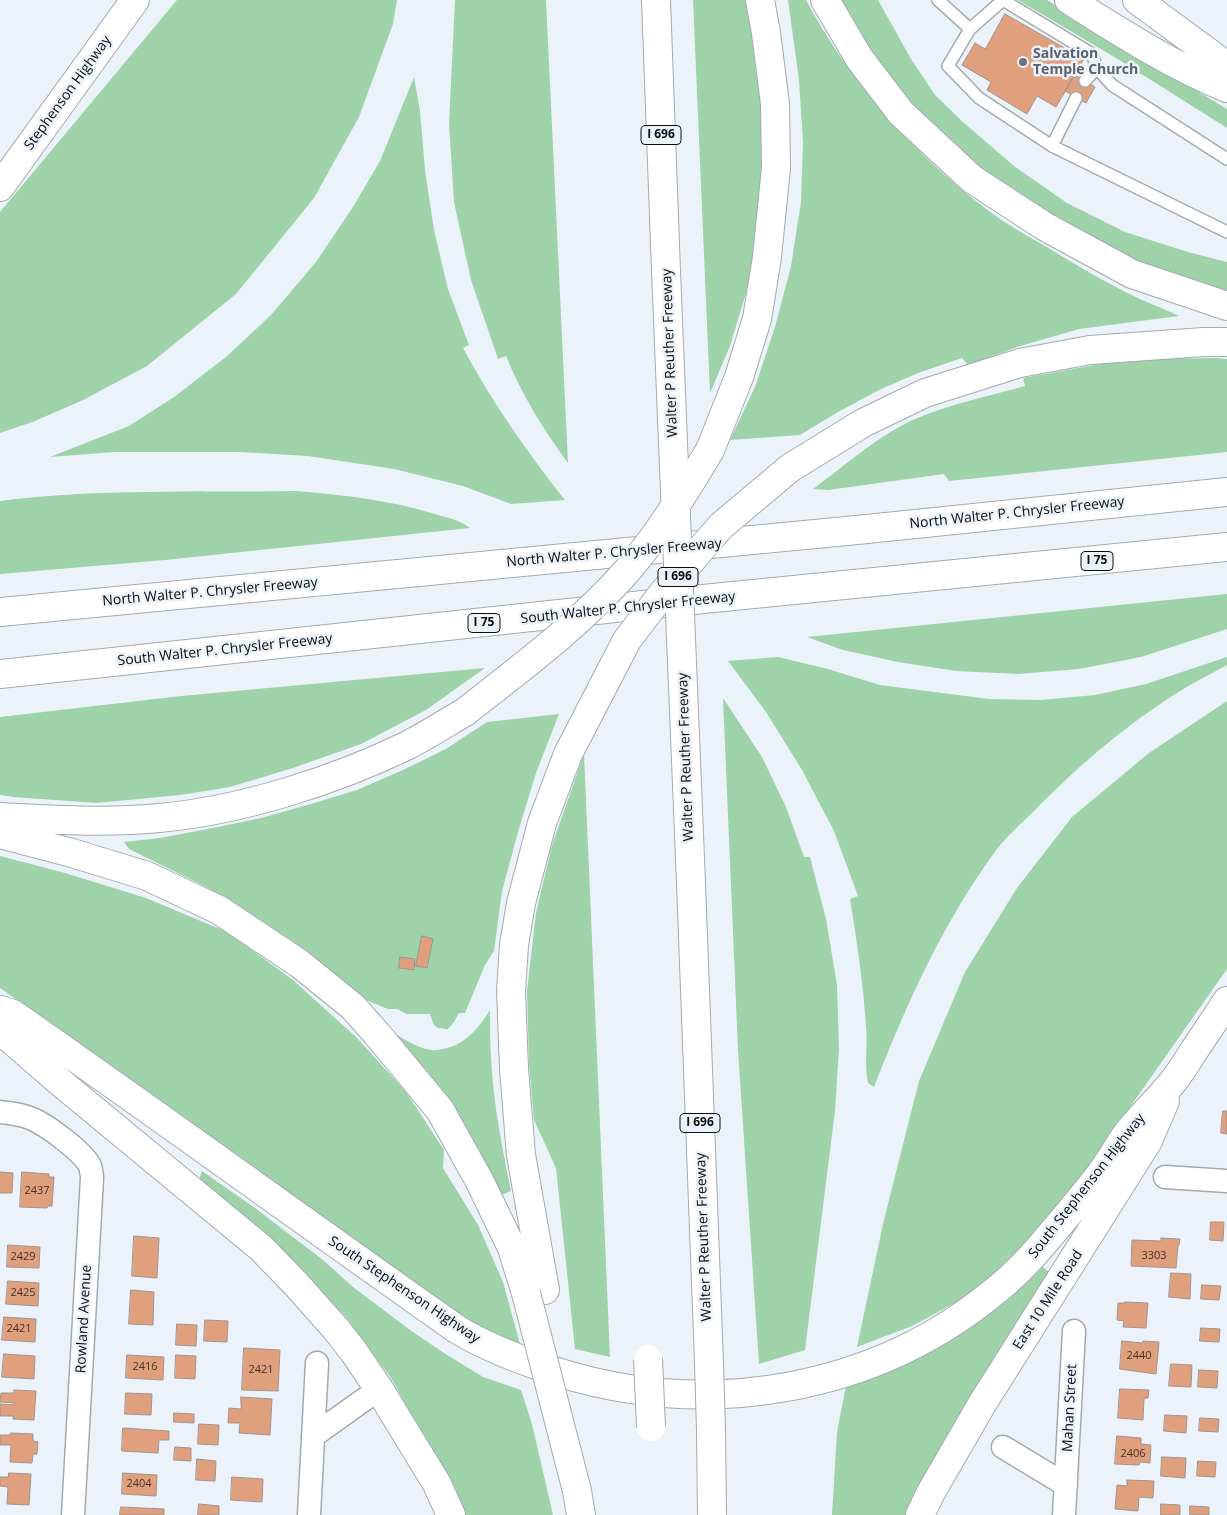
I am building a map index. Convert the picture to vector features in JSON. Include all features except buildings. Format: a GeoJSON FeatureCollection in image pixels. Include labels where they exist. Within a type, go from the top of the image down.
{"type":"FeatureCollection","features":[{"type":"Feature","properties":{"kind":"main road","name":"Stephenson Highway"},"geometry":{"type":"LineString","coordinates":[[0,187],[135,0]]}},
{"type":"Feature","properties":{"kind":"main road","name":"Walter P Reuther Freeway"},"geometry":{"type":"LineString","coordinates":[[656,0],[709,1363],[712,1515]]}},
{"type":"Feature","properties":{"kind":"main road"},"geometry":{"type":"LineString","coordinates":[[0,816],[56,820],[159,818],[218,809],[275,795],[361,766],[407,745],[466,712],[561,635],[626,572],[681,498],[710,450],[740,378],[757,319],[767,258],[776,168],[775,104],[760,0]]}},
{"type":"Feature","properties":{"kind":"main road"},"geometry":{"type":"LineString","coordinates":[[825,0],[860,58],[901,113],[972,179],[1044,226],[1132,274],[1227,306]]}},
{"type":"Feature","properties":{"kind":"main road"},"geometry":{"type":"LineString","coordinates":[[1069,0],[1132,40],[1200,77],[1227,88]]}},
{"type":"Feature","properties":{"kind":"main road"},"geometry":{"type":"LineString","coordinates":[[1137,0],[1216,58],[1227,69]]}},
{"type":"Feature","properties":{"kind":"main road"},"geometry":{"type":"LineString","coordinates":[[579,1503],[536,1292],[514,1069],[511,991],[514,945],[521,903],[542,823],[568,754],[627,640],[663,593],[721,526],[790,468],[863,423],[925,393],[1020,363],[1090,350],[1227,342]]}},
{"type":"Feature","properties":{"kind":"main road","name":"North Walter P. Chrysler Freeway"},"geometry":{"type":"LineString","coordinates":[[0,610],[31,609],[857,530],[1227,492]]}},
{"type":"Feature","properties":{"kind":"main road","name":"South Walter P. Chrysler Freeway"},"geometry":{"type":"LineString","coordinates":[[0,674],[643,605],[1227,548]]}},
{"type":"Feature","properties":{"kind":"main road"},"geometry":{"type":"LineString","coordinates":[[0,834],[72,853],[147,876],[219,910],[300,964],[353,1008],[440,1110],[479,1180],[536,1292]]}},
{"type":"Feature","properties":{"kind":"main road"},"geometry":{"type":"LineString","coordinates":[[1172,1083],[1227,1001]]}},
{"type":"Feature","properties":{"kind":"main road","name":"South Stephenson Highway"},"geometry":{"type":"LineString","coordinates":[[0,1010],[13,1014],[475,1341],[518,1360],[581,1380],[644,1391],[720,1395],[758,1392],[797,1385],[849,1371],[890,1357],[930,1337],[1001,1287],[1034,1254],[1103,1170],[1129,1131],[1172,1083]]}},
{"type":"Feature","properties":{"kind":"main road"},"geometry":{"type":"LineString","coordinates":[[0,1030],[260,1248],[296,1284],[354,1352],[437,1484],[451,1515]]}},
{"type":"Feature","properties":{"kind":"main road","name":"East 10 Mile Road"},"geometry":{"type":"LineString","coordinates":[[920,1515],[930,1494],[982,1404],[1148,1141],[1172,1083]]}},
{"type":"Feature","properties":{"kind":"main road"},"geometry":{"type":"LineString","coordinates":[[648,1360],[651,1427]]}},
{"type":"Feature","properties":{"kind":"street","name":"Rowland Avenue"},"geometry":{"type":"LineString","coordinates":[[0,1112],[32,1118],[58,1136],[79,1152],[90,1167],[92,1178],[73,1515]]}},
{"type":"Feature","properties":{"kind":"street"},"geometry":{"type":"LineString","coordinates":[[1165,1177],[1227,1181]]}},
{"type":"Feature","properties":{"kind":"street","name":"Mahan Street"},"geometry":{"type":"LineString","coordinates":[[1064,1515],[1074,1331]]}},
{"type":"Feature","properties":{"kind":"street"},"geometry":{"type":"LineString","coordinates":[[309,1515],[318,1363]]}},
{"type":"Feature","properties":{"kind":"street"},"geometry":{"type":"LineString","coordinates":[[313,1436],[379,1390]]}},
{"type":"Feature","properties":{"kind":"street"},"geometry":{"type":"LineString","coordinates":[[1003,1447],[1066,1485]]}},
{"type":"Feature","properties":{"kind":"lane"},"geometry":{"type":"LineString","coordinates":[[938,0],[970,29]]}},
{"type":"Feature","properties":{"kind":"lane"},"geometry":{"type":"LineString","coordinates":[[1227,159],[1112,85],[1097,68],[1092,54],[1003,0],[970,29],[948,66],[979,98],[1052,146],[1227,232]]}},
{"type":"Feature","properties":{"kind":"lane"},"geometry":{"type":"LineString","coordinates":[[1085,81],[1097,68]]}},
{"type":"Feature","properties":{"kind":"lane"},"geometry":{"type":"LineString","coordinates":[[1052,146],[1076,98]]}},
{"type":"Feature","properties":{"kind":"green space"},"geometry":{"type":"Polygon","coordinates":[[[177,0],[397,0],[393,24],[359,117],[314,198],[236,294],[147,366],[83,400],[35,421],[0,433],[0,212],[177,0]]]}},
{"type":"Feature","properties":{"kind":"green space"},"geometry":{"type":"Polygon","coordinates":[[[455,0],[546,0],[568,463],[534,411],[506,356],[498,359],[471,280],[454,202],[449,124],[455,0]]]}},
{"type":"Feature","properties":{"kind":"green space"},"geometry":{"type":"Polygon","coordinates":[[[693,0],[751,0],[766,141],[757,239],[746,293],[730,346],[710,393],[693,0]]]}},
{"type":"Feature","properties":{"kind":"green space"},"geometry":{"type":"Polygon","coordinates":[[[788,0],[806,0],[824,32],[867,93],[918,149],[974,199],[1003,221],[1088,272],[1130,294],[1179,316],[1079,329],[1017,347],[968,365],[962,358],[918,373],[879,390],[800,435],[730,440],[755,387],[775,327],[791,266],[801,202],[803,142],[799,80],[788,0]]]}},
{"type":"Feature","properties":{"kind":"green space"},"geometry":{"type":"Polygon","coordinates":[[[840,0],[878,0],[911,59],[935,95],[1014,166],[1067,203],[1125,232],[1227,262],[1227,294],[1177,279],[1082,237],[975,166],[920,113],[894,82],[865,41],[840,0]]]}},
{"type":"Feature","properties":{"kind":"green space"},"geometry":{"type":"Polygon","coordinates":[[[1018,0],[1047,0],[1227,109],[1227,128],[1116,58],[1018,0]]]}},
{"type":"Feature","properties":{"kind":"green space"},"geometry":{"type":"Polygon","coordinates":[[[414,77],[420,111],[425,170],[434,230],[448,289],[469,345],[463,348],[511,426],[565,500],[511,504],[463,486],[394,469],[308,456],[240,452],[115,452],[50,457],[129,426],[174,397],[226,357],[271,315],[316,262],[353,207],[380,161],[414,77]]]}},
{"type":"Feature","properties":{"kind":"green space"},"geometry":{"type":"Polygon","coordinates":[[[1150,359],[1227,359],[1227,452],[949,481],[944,474],[828,490],[813,489],[862,451],[902,425],[942,409],[1025,386],[1023,378],[1100,364],[1150,359]]]}},
{"type":"Feature","properties":{"kind":"green space"},"geometry":{"type":"Polygon","coordinates":[[[295,491],[349,496],[401,505],[454,520],[470,528],[165,560],[0,574],[0,501],[74,494],[295,491]]]}},
{"type":"Feature","properties":{"kind":"green space"},"geometry":{"type":"Polygon","coordinates":[[[1227,594],[1227,629],[1141,657],[1079,669],[1018,674],[956,671],[898,662],[843,650],[807,637],[1227,594]]]}},
{"type":"Feature","properties":{"kind":"green space"},"geometry":{"type":"Polygon","coordinates":[[[778,657],[828,669],[880,685],[989,699],[1041,700],[1095,695],[1146,684],[1227,657],[1227,665],[1169,698],[1128,727],[1070,776],[1001,844],[943,934],[913,994],[874,1087],[868,1083],[867,1076],[865,1009],[850,899],[858,896],[834,831],[802,770],[766,712],[728,661],[778,657]]]}},
{"type":"Feature","properties":{"kind":"green space"},"geometry":{"type":"Polygon","coordinates":[[[485,668],[426,710],[361,744],[293,768],[230,787],[180,795],[96,803],[0,795],[0,717],[181,696],[485,668]]]}},
{"type":"Feature","properties":{"kind":"green space"},"geometry":{"type":"Polygon","coordinates":[[[723,698],[762,757],[786,807],[804,857],[810,857],[826,919],[837,985],[839,1048],[835,1111],[805,1350],[759,1364],[738,1050],[723,698]]]}},
{"type":"Feature","properties":{"kind":"green space"},"geometry":{"type":"Polygon","coordinates":[[[1227,701],[1227,969],[1064,1201],[1018,1253],[966,1297],[912,1326],[857,1347],[883,1224],[919,1081],[965,972],[1017,888],[1072,817],[1149,753],[1227,701]]]}},
{"type":"Feature","properties":{"kind":"green space"},"geometry":{"type":"Polygon","coordinates":[[[559,714],[536,773],[518,832],[502,891],[494,951],[485,965],[465,1013],[459,1013],[448,1029],[435,1026],[430,1014],[407,1014],[397,1009],[388,1009],[361,998],[341,978],[291,940],[249,912],[208,888],[129,849],[124,842],[160,838],[213,828],[261,818],[311,804],[357,790],[403,770],[446,749],[487,722],[559,714]]]}},
{"type":"Feature","properties":{"kind":"green space"},"geometry":{"type":"Polygon","coordinates":[[[584,754],[610,1357],[575,1349],[556,1168],[534,1120],[529,1064],[527,991],[536,913],[552,845],[584,754]]]}},
{"type":"Feature","properties":{"kind":"green space"},"geometry":{"type":"Polygon","coordinates":[[[0,856],[65,873],[146,898],[227,932],[293,980],[357,1038],[406,1092],[444,1150],[443,1168],[478,1225],[503,1282],[520,1344],[494,1334],[465,1317],[0,988],[0,856]]]}},
{"type":"Feature","properties":{"kind":"green space"},"geometry":{"type":"Polygon","coordinates":[[[490,1010],[494,1091],[511,1191],[501,1195],[478,1149],[452,1107],[389,1030],[421,1047],[433,1050],[443,1049],[465,1040],[490,1010]]]}},
{"type":"Feature","properties":{"kind":"green space"},"geometry":{"type":"Polygon","coordinates":[[[202,1171],[255,1208],[410,1330],[483,1377],[521,1390],[532,1424],[553,1515],[464,1515],[439,1464],[391,1378],[345,1316],[268,1236],[199,1180],[202,1171]]]}},
{"type":"Feature","properties":{"kind":"green space"},"geometry":{"type":"Polygon","coordinates":[[[1043,1267],[1050,1273],[907,1515],[832,1515],[837,1432],[846,1386],[902,1364],[952,1338],[998,1306],[1043,1267]]]}},
{"type":"Feature","properties":{"kind":"place","name":"Salvation Temple Church"},"geometry":{"type":"Point","coordinates":[1023,62]}}]}
